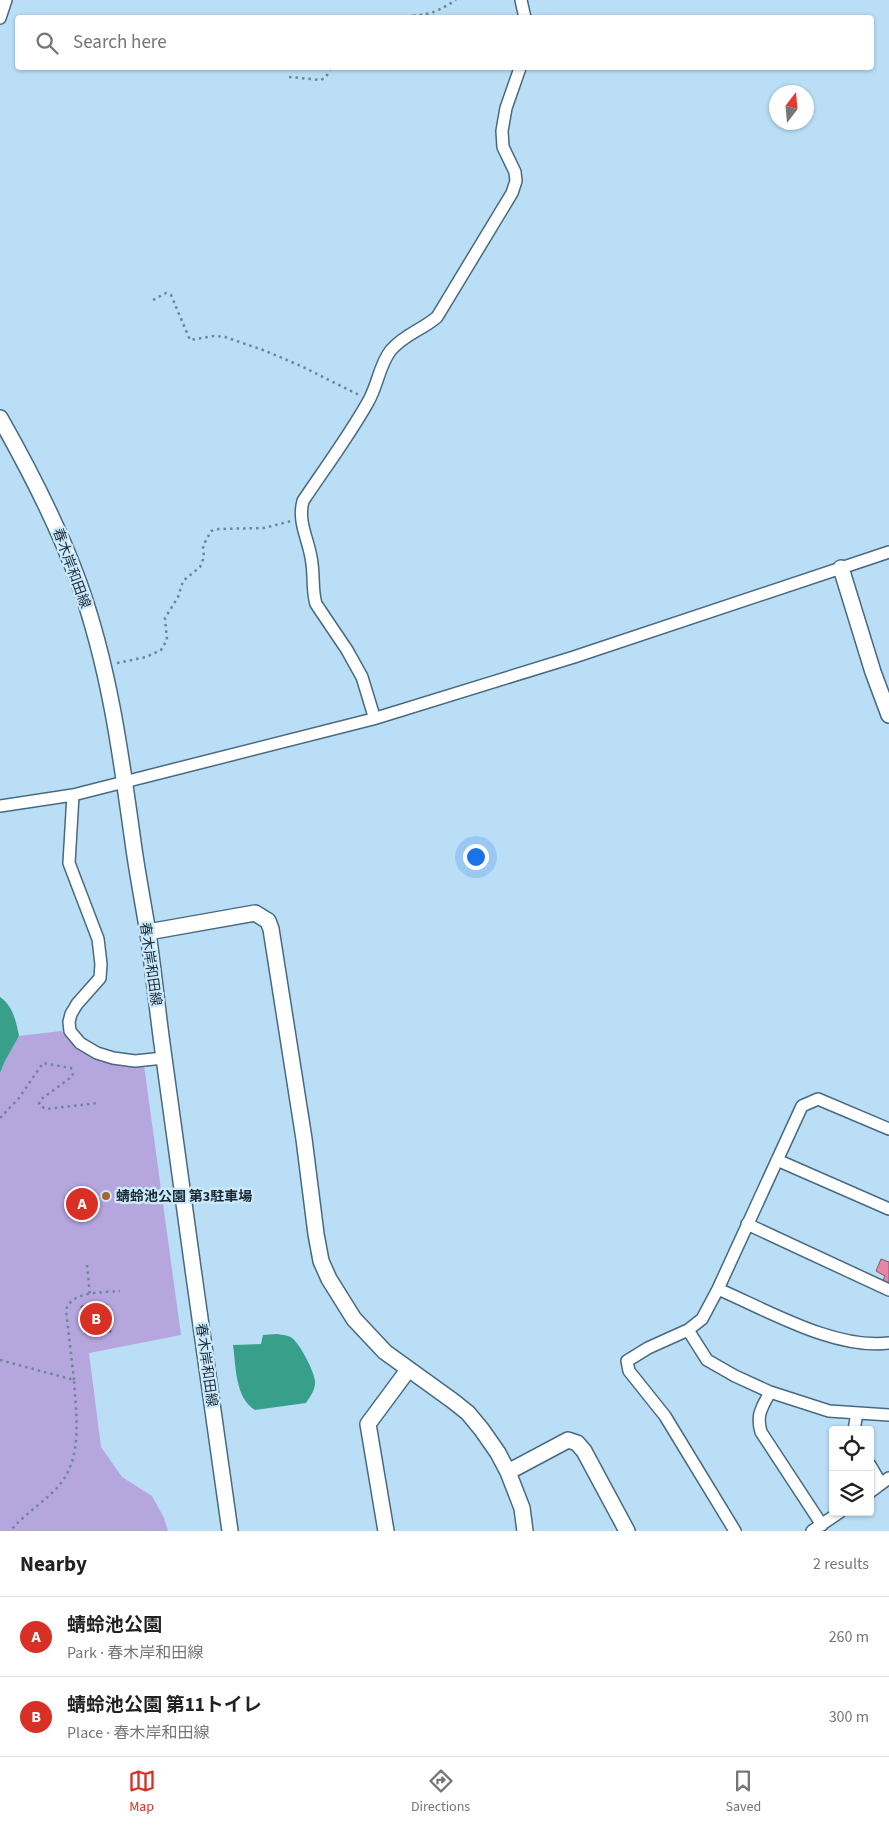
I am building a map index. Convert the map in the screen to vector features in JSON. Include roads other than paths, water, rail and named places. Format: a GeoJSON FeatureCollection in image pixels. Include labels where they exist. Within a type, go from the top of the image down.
{"type":"FeatureCollection","features":[{"type":"Feature","properties":{"kind":"street"},"geometry":{"type":"LineString","coordinates":[[0,18],[6,0]]}},
{"type":"Feature","properties":{"kind":"street"},"geometry":{"type":"LineString","coordinates":[[521,0],[524,15]]}},
{"type":"Feature","properties":{"kind":"street"},"geometry":{"type":"LineString","coordinates":[[373,713],[362,677],[348,650],[316,604],[312,562],[300,511],[303,501],[369,400],[382,364],[390,352],[402,338],[438,317],[512,193],[516,181],[515,172],[503,147],[502,131],[506,108],[519,70]]}},
{"type":"Feature","properties":{"kind":"street","name":"春木岸和田線"},"geometry":{"type":"LineString","coordinates":[[0,418],[32,474],[56,525],[80,584],[109,692],[138,881],[148,932],[230,1531]]}},
{"type":"Feature","properties":{"kind":"street"},"geometry":{"type":"LineString","coordinates":[[0,806],[73,795],[373,720],[574,658],[889,552]]}},
{"type":"Feature","properties":{"kind":"street"},"geometry":{"type":"LineString","coordinates":[[841,568],[873,672],[889,716]]}},
{"type":"Feature","properties":{"kind":"street"},"geometry":{"type":"LineString","coordinates":[[73,795],[69,863],[98,939],[101,964],[100,978],[77,1004],[71,1014],[69,1022],[70,1031],[80,1043],[98,1053],[113,1058],[135,1061],[164,1058]]}},
{"type":"Feature","properties":{"kind":"street"},"geometry":{"type":"LineString","coordinates":[[148,932],[255,913],[268,921],[271,929],[303,1130],[321,1261],[328,1278],[354,1319],[385,1352],[468,1413],[498,1453],[508,1472],[522,1508],[525,1531]]}},
{"type":"Feature","properties":{"kind":"street"},"geometry":{"type":"LineString","coordinates":[[736,1531],[665,1416],[629,1372],[627,1361],[648,1348],[688,1330],[702,1319],[718,1289],[802,1106],[818,1099],[889,1128]]}},
{"type":"Feature","properties":{"kind":"street"},"geometry":{"type":"LineString","coordinates":[[778,1160],[889,1209]]}},
{"type":"Feature","properties":{"kind":"street"},"geometry":{"type":"LineString","coordinates":[[747,1224],[889,1290]]}},
{"type":"Feature","properties":{"kind":"street"},"geometry":{"type":"LineString","coordinates":[[718,1289],[815,1332],[858,1342],[889,1343]]}},
{"type":"Feature","properties":{"kind":"street"},"geometry":{"type":"LineString","coordinates":[[688,1330],[706,1360],[770,1392],[829,1411],[889,1416]]}},
{"type":"Feature","properties":{"kind":"street"},"geometry":{"type":"LineString","coordinates":[[386,1531],[368,1424],[408,1370]]}},
{"type":"Feature","properties":{"kind":"street"},"geometry":{"type":"LineString","coordinates":[[770,1392],[761,1409],[758,1420],[761,1432],[817,1528],[834,1516]]}},
{"type":"Feature","properties":{"kind":"street"},"geometry":{"type":"LineString","coordinates":[[855,1426],[857,1413]]}},
{"type":"Feature","properties":{"kind":"street"},"geometry":{"type":"LineString","coordinates":[[508,1472],[568,1440],[577,1443],[584,1451],[627,1531]]}},
{"type":"Feature","properties":{"kind":"street"},"geometry":{"type":"LineString","coordinates":[[874,1469],[885,1481],[874,1489]]}},
{"type":"Feature","properties":{"kind":"place","name":"蜻蛉池公園 第3駐車場"},"geometry":{"type":"Point","coordinates":[106,1196]}},
{"type":"Feature","properties":{"kind":"place","name":"蜻蛉池公園"},"geometry":{"type":"Point","coordinates":[82,1204]}},
{"type":"Feature","properties":{"kind":"place","name":"蜻蛉池公園 第11トイレ"},"geometry":{"type":"Point","coordinates":[96,1319]}}]}
